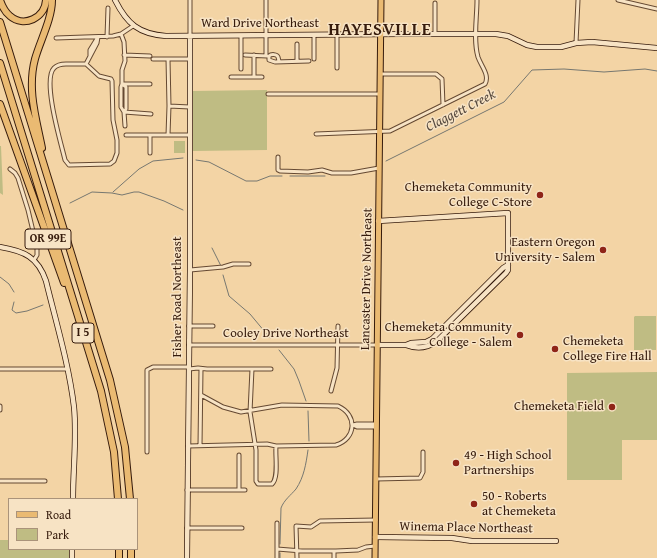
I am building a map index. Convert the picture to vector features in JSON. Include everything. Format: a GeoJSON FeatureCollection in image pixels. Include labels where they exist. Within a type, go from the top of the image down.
{"type":"FeatureCollection","features":[{"type":"Feature","properties":{"kind":"highway"},"geometry":{"type":"LineString","coordinates":[[0,0],[5,11],[11,17],[18,21],[27,22],[40,16],[45,8],[46,0]]}},
{"type":"Feature","properties":{"kind":"highway"},"geometry":{"type":"LineString","coordinates":[[50,182],[34,105],[31,81],[35,60],[51,9],[52,0]]}},
{"type":"Feature","properties":{"kind":"highway","name":"I 5"},"geometry":{"type":"LineString","coordinates":[[0,22],[115,398],[125,447],[130,498]]}},
{"type":"Feature","properties":{"kind":"highway","name":"I 5"},"geometry":{"type":"LineString","coordinates":[[0,63],[96,374],[112,442],[118,498]]}},
{"type":"Feature","properties":{"kind":"highway","name":"I 5"},"geometry":{"type":"LineString","coordinates":[[0,75],[19,136],[33,170]]}},
{"type":"Feature","properties":{"kind":"highway","name":"OR 99E"},"geometry":{"type":"LineString","coordinates":[[0,104],[68,295],[83,343],[96,374]]}},
{"type":"Feature","properties":{"kind":"main road","name":"Lancaster Drive Northeast"},"geometry":{"type":"LineString","coordinates":[[375,558],[381,0]]}},
{"type":"Feature","properties":{"kind":"street","name":"Ward Drive Northeast"},"geometry":{"type":"LineString","coordinates":[[115,0],[123,16],[133,26],[156,35],[241,36],[476,34],[502,35],[527,45],[537,47],[561,47],[576,43],[598,42],[657,48]]}},
{"type":"Feature","properties":{"kind":"street"},"geometry":{"type":"LineString","coordinates":[[190,0],[190,36]]}},
{"type":"Feature","properties":{"kind":"street"},"geometry":{"type":"LineString","coordinates":[[266,0],[267,56],[271,61],[309,61]]}},
{"type":"Feature","properties":{"kind":"street"},"geometry":{"type":"LineString","coordinates":[[316,134],[390,131],[483,85],[486,78],[478,57],[476,34],[477,0]]}},
{"type":"Feature","properties":{"kind":"street"},"geometry":{"type":"LineString","coordinates":[[576,43],[578,0]]}},
{"type":"Feature","properties":{"kind":"street"},"geometry":{"type":"LineString","coordinates":[[618,0],[657,9]]}},
{"type":"Feature","properties":{"kind":"street"},"geometry":{"type":"LineString","coordinates":[[435,3],[435,34]]}},
{"type":"Feature","properties":{"kind":"street"},"geometry":{"type":"LineString","coordinates":[[107,37],[108,8]]}},
{"type":"Feature","properties":{"kind":"street"},"geometry":{"type":"LineString","coordinates":[[56,38],[107,37],[121,34],[133,26]]}},
{"type":"Feature","properties":{"kind":"street"},"geometry":{"type":"LineString","coordinates":[[121,34],[124,42],[124,63],[121,73],[122,84],[126,87],[124,126]]}},
{"type":"Feature","properties":{"kind":"street"},"geometry":{"type":"LineString","coordinates":[[337,34],[337,68]]}},
{"type":"Feature","properties":{"kind":"street"},"geometry":{"type":"LineString","coordinates":[[314,35],[314,59]]}},
{"type":"Feature","properties":{"kind":"street","name":"Fisher Road Northeast"},"geometry":{"type":"LineString","coordinates":[[187,558],[190,270],[190,36]]}},
{"type":"Feature","properties":{"kind":"street"},"geometry":{"type":"LineString","coordinates":[[241,36],[241,69]]}},
{"type":"Feature","properties":{"kind":"street"},"geometry":{"type":"LineString","coordinates":[[86,64],[90,56],[90,50],[98,37]]}},
{"type":"Feature","properties":{"kind":"street"},"geometry":{"type":"LineString","coordinates":[[297,44],[297,61]]}},
{"type":"Feature","properties":{"kind":"street"},"geometry":{"type":"LineString","coordinates":[[124,55],[168,59],[190,59]]}},
{"type":"Feature","properties":{"kind":"street"},"geometry":{"type":"LineString","coordinates":[[245,55],[278,56],[279,61]]}},
{"type":"Feature","properties":{"kind":"street"},"geometry":{"type":"LineString","coordinates":[[254,55],[254,76]]}},
{"type":"Feature","properties":{"kind":"street"},"geometry":{"type":"LineString","coordinates":[[168,59],[168,135]]}},
{"type":"Feature","properties":{"kind":"street"},"geometry":{"type":"LineString","coordinates":[[66,64],[86,64],[99,76],[111,79],[113,84],[113,120],[117,140],[117,153],[114,161],[107,165],[69,165],[66,163],[51,103],[51,74],[54,68],[66,64]]}},
{"type":"Feature","properties":{"kind":"street"},"geometry":{"type":"LineString","coordinates":[[380,74],[436,74],[441,77],[443,82],[443,105]]}},
{"type":"Feature","properties":{"kind":"street"},"geometry":{"type":"LineString","coordinates":[[231,77],[262,76]]}},
{"type":"Feature","properties":{"kind":"street"},"geometry":{"type":"LineString","coordinates":[[122,84],[150,84]]}},
{"type":"Feature","properties":{"kind":"street"},"geometry":{"type":"LineString","coordinates":[[268,94],[380,94]]}},
{"type":"Feature","properties":{"kind":"street"},"geometry":{"type":"LineString","coordinates":[[169,106],[190,107]]}},
{"type":"Feature","properties":{"kind":"street"},"geometry":{"type":"LineString","coordinates":[[124,112],[151,114]]}},
{"type":"Feature","properties":{"kind":"street"},"geometry":{"type":"LineString","coordinates":[[126,135],[190,135]]}},
{"type":"Feature","properties":{"kind":"street"},"geometry":{"type":"LineString","coordinates":[[150,135],[150,153]]}},
{"type":"Feature","properties":{"kind":"street"},"geometry":{"type":"LineString","coordinates":[[278,158],[278,170],[280,171],[308,172],[322,170],[351,173],[379,168]]}},
{"type":"Feature","properties":{"kind":"street"},"geometry":{"type":"LineString","coordinates":[[10,169],[16,175],[28,210],[37,248],[37,255],[34,260]]}},
{"type":"Feature","properties":{"kind":"street","name":"Cooley Drive Northeast"},"geometry":{"type":"LineString","coordinates":[[189,345],[429,346],[436,342],[508,270],[508,213],[378,221]]}},
{"type":"Feature","properties":{"kind":"street"},"geometry":{"type":"LineString","coordinates":[[0,247],[22,252],[34,260],[46,281],[67,368],[72,396],[75,424],[73,498]]}},
{"type":"Feature","properties":{"kind":"street"},"geometry":{"type":"LineString","coordinates":[[190,270],[218,268],[233,264],[249,264]]}},
{"type":"Feature","properties":{"kind":"street"},"geometry":{"type":"LineString","coordinates":[[189,326],[213,326]]}},
{"type":"Feature","properties":{"kind":"street"},"geometry":{"type":"LineString","coordinates":[[331,391],[337,368],[338,326]]}},
{"type":"Feature","properties":{"kind":"street"},"geometry":{"type":"LineString","coordinates":[[147,452],[147,370],[153,367],[271,369]]}},
{"type":"Feature","properties":{"kind":"street"},"geometry":{"type":"LineString","coordinates":[[0,369],[67,368]]}},
{"type":"Feature","properties":{"kind":"street"},"geometry":{"type":"LineString","coordinates":[[200,446],[201,369]]}},
{"type":"Feature","properties":{"kind":"street"},"geometry":{"type":"LineString","coordinates":[[252,369],[250,412],[255,445],[256,481],[258,484],[274,483],[277,471],[275,457],[276,446]]}},
{"type":"Feature","properties":{"kind":"street"},"geometry":{"type":"LineString","coordinates":[[188,446],[267,444],[276,446],[336,446],[349,437],[352,430],[352,419],[347,412],[334,405],[282,405],[250,412],[241,412],[230,410],[201,396]]}},
{"type":"Feature","properties":{"kind":"street"},"geometry":{"type":"LineString","coordinates":[[353,425],[376,426]]}},
{"type":"Feature","properties":{"kind":"street"},"geometry":{"type":"LineString","coordinates":[[376,478],[420,478],[423,472],[423,452]]}},
{"type":"Feature","properties":{"kind":"street"},"geometry":{"type":"LineString","coordinates":[[239,455],[239,490]]}},
{"type":"Feature","properties":{"kind":"street"},"geometry":{"type":"LineString","coordinates":[[0,481],[45,481]]}},
{"type":"Feature","properties":{"kind":"street"},"geometry":{"type":"LineString","coordinates":[[187,490],[245,490]]}},
{"type":"Feature","properties":{"kind":"street"},"geometry":{"type":"LineString","coordinates":[[296,558],[296,526],[311,527],[320,521],[376,520]]}},
{"type":"Feature","properties":{"kind":"street"},"geometry":{"type":"LineString","coordinates":[[277,523],[277,558]]}},
{"type":"Feature","properties":{"kind":"street"},"geometry":{"type":"LineString","coordinates":[[187,528],[242,528]]}},
{"type":"Feature","properties":{"kind":"street","name":"Winema Place Northeast"},"geometry":{"type":"LineString","coordinates":[[375,537],[452,538],[472,541],[556,541]]}},
{"type":"Feature","properties":{"kind":"street"},"geometry":{"type":"LineString","coordinates":[[277,549],[334,551],[358,550],[375,546]]}},
{"type":"Feature","properties":{"kind":"street"},"geometry":{"type":"LineString","coordinates":[[334,551],[334,558]]}},
{"type":"Feature","properties":{"kind":"green space"},"geometry":{"type":"Polygon","coordinates":[[[267,90],[267,150],[193,151],[192,91],[267,90]]]}},
{"type":"Feature","properties":{"kind":"green space"},"geometry":{"type":"Polygon","coordinates":[[[174,141],[185,141],[185,153],[174,153],[174,141]]]}},
{"type":"Feature","properties":{"kind":"green space"},"geometry":{"type":"Polygon","coordinates":[[[1,146],[3,195],[0,193],[1,146]]]}},
{"type":"Feature","properties":{"kind":"green space"},"geometry":{"type":"Polygon","coordinates":[[[635,316],[656,316],[656,350],[634,350],[635,316]]]}},
{"type":"Feature","properties":{"kind":"green space","name":"Chemeketa Field"},"geometry":{"type":"Polygon","coordinates":[[[657,372],[657,440],[622,440],[622,480],[567,480],[567,373],[657,372]]]}},
{"type":"Feature","properties":{"kind":"green space"},"geometry":{"type":"Polygon","coordinates":[[[0,540],[8,540],[8,550],[69,550],[69,558],[0,558],[0,540]]]}},
{"type":"Feature","properties":{"kind":"waterway","name":"Claggett Creek"},"geometry":{"type":"LineString","coordinates":[[386,161],[504,102],[532,70],[564,69],[604,72],[645,69],[657,71]]}},
{"type":"Feature","properties":{"kind":"waterway","name":"Claggett Creek"},"geometry":{"type":"LineString","coordinates":[[113,192],[139,169],[153,161],[183,158]]}},
{"type":"Feature","properties":{"kind":"waterway","name":"Claggett Creek"},"geometry":{"type":"LineString","coordinates":[[196,160],[209,162],[246,181],[257,181],[270,176],[282,176]]}},
{"type":"Feature","properties":{"kind":"waterway","name":"Claggett Creek"},"geometry":{"type":"LineString","coordinates":[[290,176],[325,176]]}},
{"type":"Feature","properties":{"kind":"waterway","name":"Claggett Creek"},"geometry":{"type":"LineString","coordinates":[[70,203],[92,192],[122,195],[139,192],[183,210]]}},
{"type":"Feature","properties":{"kind":"waterway","name":"Claggett Creek"},"geometry":{"type":"LineString","coordinates":[[212,248],[221,266]]}},
{"type":"Feature","properties":{"kind":"waterway","name":"Claggett Creek"},"geometry":{"type":"LineString","coordinates":[[223,275],[229,296],[250,314],[270,338]]}},
{"type":"Feature","properties":{"kind":"waterway","name":"Claggett Creek"},"geometry":{"type":"LineString","coordinates":[[0,277],[9,284],[14,292]]}},
{"type":"Feature","properties":{"kind":"waterway","name":"Claggett Creek"},"geometry":{"type":"LineString","coordinates":[[14,302],[12,310],[16,313],[27,311],[43,305]]}},
{"type":"Feature","properties":{"kind":"waterway","name":"Claggett Creek"},"geometry":{"type":"LineString","coordinates":[[279,350],[294,369],[306,401]]}},
{"type":"Feature","properties":{"kind":"waterway","name":"Claggett Creek"},"geometry":{"type":"LineString","coordinates":[[308,411],[309,441]]}},
{"type":"Feature","properties":{"kind":"waterway","name":"Claggett Creek"},"geometry":{"type":"LineString","coordinates":[[280,544],[281,508],[301,480],[308,450]]}},
{"type":"Feature","properties":{"kind":"waterway","name":"Claggett Creek"},"geometry":{"type":"LineString","coordinates":[[280,553],[280,558]]}},
{"type":"Feature","properties":{"kind":"place","name":"Chemeketa Community College C-Store"},"geometry":{"type":"Point","coordinates":[540,195]}},
{"type":"Feature","properties":{"kind":"place","name":"Eastern Oregon University - Salem"},"geometry":{"type":"Point","coordinates":[603,250]}},
{"type":"Feature","properties":{"kind":"place","name":"Chemeketa Community College - Salem"},"geometry":{"type":"Point","coordinates":[520,335]}},
{"type":"Feature","properties":{"kind":"place","name":"Chemeketa College Fire Hall"},"geometry":{"type":"Point","coordinates":[555,349]}},
{"type":"Feature","properties":{"kind":"place","name":"Chemeketa Field"},"geometry":{"type":"Point","coordinates":[612,407]}},
{"type":"Feature","properties":{"kind":"place","name":"49 - High School Partnerships"},"geometry":{"type":"Point","coordinates":[456,463]}},
{"type":"Feature","properties":{"kind":"place","name":"50 - Roberts at Chemeketa"},"geometry":{"type":"Point","coordinates":[474,504]}},
{"type":"Feature","properties":{"kind":"district","name":"HAYESVILLE"},"geometry":{"type":"Point","coordinates":[380,31]}}]}
